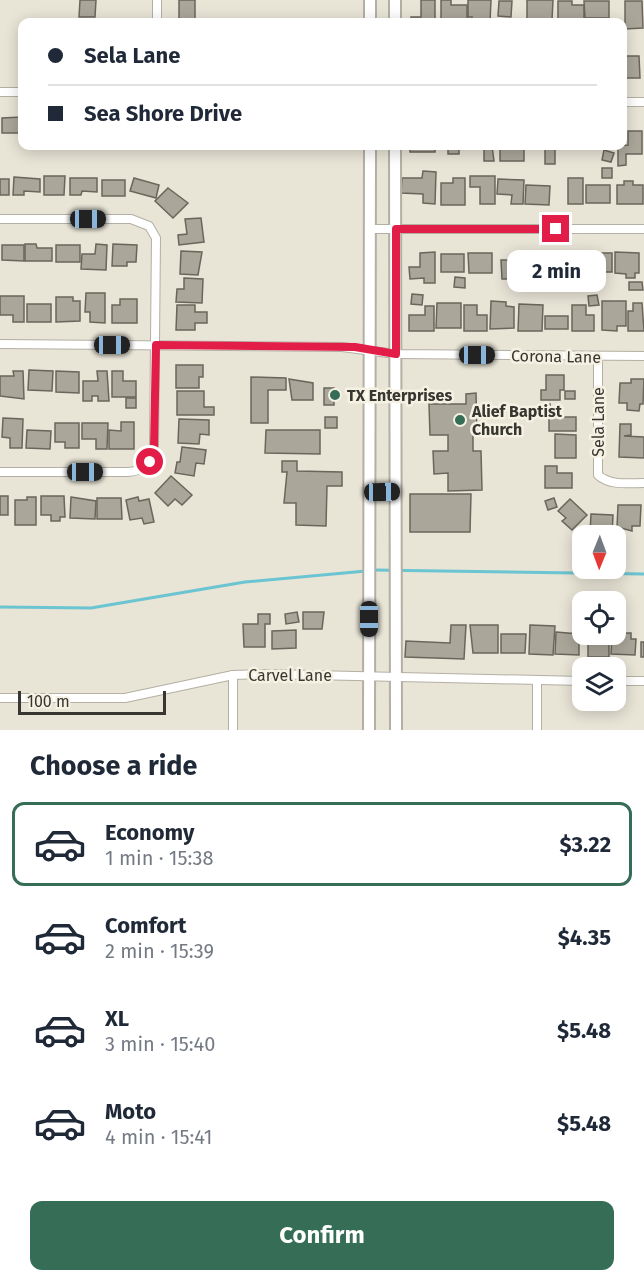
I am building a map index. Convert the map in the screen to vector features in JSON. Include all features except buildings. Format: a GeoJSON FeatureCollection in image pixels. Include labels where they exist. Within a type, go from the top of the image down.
{"type":"FeatureCollection","features":[{"type":"Feature","properties":{"kind":"main road"},"geometry":{"type":"LineString","coordinates":[[370,0],[370,18]]}},
{"type":"Feature","properties":{"kind":"main road"},"geometry":{"type":"LineString","coordinates":[[395,0],[395,18]]}},
{"type":"Feature","properties":{"kind":"main road"},"geometry":{"type":"LineString","coordinates":[[369,730],[370,150]]}},
{"type":"Feature","properties":{"kind":"main road"},"geometry":{"type":"LineString","coordinates":[[395,150],[396,730]]}},
{"type":"Feature","properties":{"kind":"main road"},"geometry":{"type":"LineString","coordinates":[[370,492],[395,491]]}},
{"type":"Feature","properties":{"kind":"street"},"geometry":{"type":"LineString","coordinates":[[157,0],[157,18]]}},
{"type":"Feature","properties":{"kind":"street"},"geometry":{"type":"LineString","coordinates":[[0,92],[18,92]]}},
{"type":"Feature","properties":{"kind":"street"},"geometry":{"type":"LineString","coordinates":[[627,102],[644,102]]}},
{"type":"Feature","properties":{"kind":"street"},"geometry":{"type":"LineString","coordinates":[[0,219],[132,219],[149,226],[156,238],[154,447],[150,462],[136,472],[0,472]]}},
{"type":"Feature","properties":{"kind":"street"},"geometry":{"type":"LineString","coordinates":[[370,229],[644,229]]}},
{"type":"Feature","properties":{"kind":"street","name":"Corona Lane"},"geometry":{"type":"LineString","coordinates":[[0,344],[342,347],[396,354],[644,356]]}},
{"type":"Feature","properties":{"kind":"street","name":"Sela Lane"},"geometry":{"type":"LineString","coordinates":[[598,356],[598,475],[605,481],[615,483],[644,483]]}},
{"type":"Feature","properties":{"kind":"street"},"geometry":{"type":"LineString","coordinates":[[233,675],[233,730]]}},
{"type":"Feature","properties":{"kind":"street","name":"Carvel Lane"},"geometry":{"type":"LineString","coordinates":[[0,698],[125,698],[233,675],[369,675],[537,682],[572,681]]}},
{"type":"Feature","properties":{"kind":"street"},"geometry":{"type":"LineString","coordinates":[[626,681],[644,681]]}},
{"type":"Feature","properties":{"kind":"street"},"geometry":{"type":"LineString","coordinates":[[537,682],[537,730]]}},
{"type":"Feature","properties":{"kind":"waterway"},"geometry":{"type":"LineString","coordinates":[[373,570],[644,574]]}},
{"type":"Feature","properties":{"kind":"waterway"},"geometry":{"type":"LineString","coordinates":[[0,607],[91,608],[245,582],[366,571]]}},
{"type":"Feature","properties":{"kind":"place","name":"TX Enterprises"},"geometry":{"type":"Point","coordinates":[335,395]}},
{"type":"Feature","properties":{"kind":"place","name":"Alief Baptist Church"},"geometry":{"type":"Point","coordinates":[460,420]}},
{"type":"Feature","properties":{"kind":"route"},"geometry":{"type":"LineString","coordinates":[[150,462],[154,447],[156,345],[355,347],[396,354],[396,229],[556,229]]}}]}
